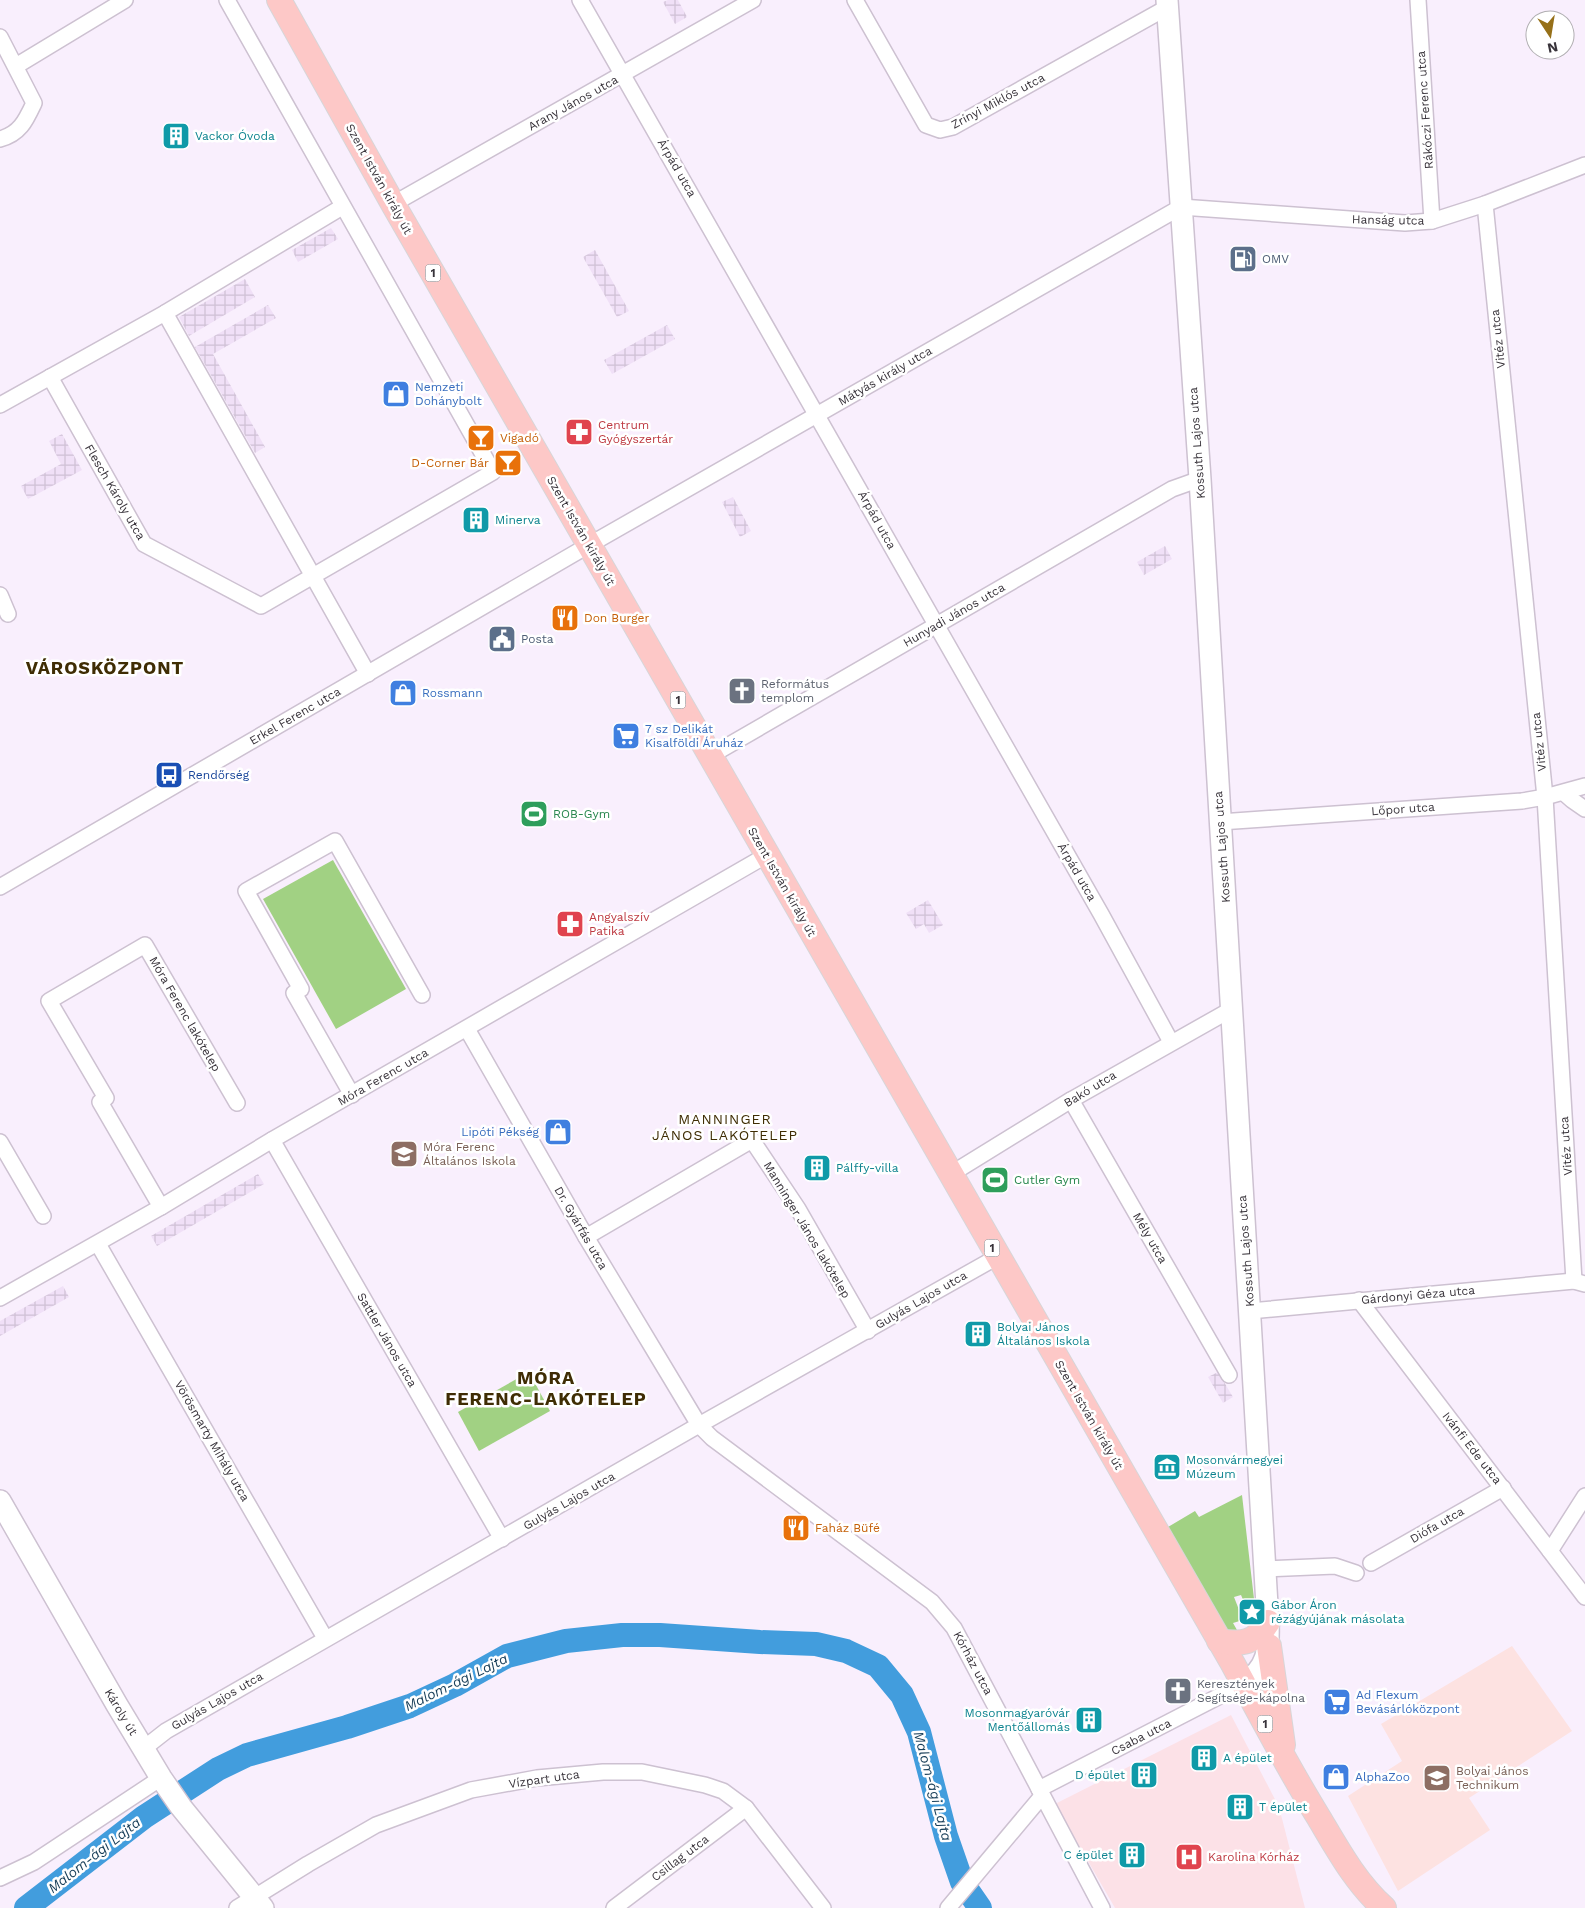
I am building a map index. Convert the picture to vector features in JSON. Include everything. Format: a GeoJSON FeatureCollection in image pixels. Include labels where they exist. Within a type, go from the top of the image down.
{"type":"FeatureCollection","features":[{"type":"Feature","properties":{"kind":"main road","name":"Szent István király út"},"geometry":{"type":"LineString","coordinates":[[279,0],[393,204],[1219,1641],[1286,1764]]}},
{"type":"Feature","properties":{"kind":"main road","name":"Kossuth Lajos utca"},"geometry":{"type":"LineString","coordinates":[[1167,4],[1200,479],[1266,1569],[1268,1646],[1265,1662],[1256,1676],[1243,1684]]}},
{"type":"Feature","properties":{"kind":"main road","name":"Károly út"},"geometry":{"type":"LineString","coordinates":[[0,1501],[164,1783],[252,1904]]}},
{"type":"Feature","properties":{"kind":"main road"},"geometry":{"type":"LineString","coordinates":[[1219,1641],[1235,1644],[1245,1643],[1262,1631],[1268,1622]]}},
{"type":"Feature","properties":{"kind":"main road"},"geometry":{"type":"LineString","coordinates":[[1268,1646],[1286,1764]]}},
{"type":"Feature","properties":{"kind":"main road","name":"1"},"geometry":{"type":"LineString","coordinates":[[1286,1764],[1339,1852],[1360,1882],[1384,1908]]}},
{"type":"Feature","properties":{"kind":"street"},"geometry":{"type":"LineString","coordinates":[[16,66],[125,0]]}},
{"type":"Feature","properties":{"kind":"street"},"geometry":{"type":"LineString","coordinates":[[227,0],[493,472],[314,576]]}},
{"type":"Feature","properties":{"kind":"street","name":"Árpád utca"},"geometry":{"type":"LineString","coordinates":[[580,0],[818,415],[1101,914],[1171,1042]]}},
{"type":"Feature","properties":{"kind":"street","name":"Arany János utca"},"geometry":{"type":"LineString","coordinates":[[393,204],[753,0]]}},
{"type":"Feature","properties":{"kind":"street","name":"Zrínyi Miklós utca"},"geometry":{"type":"LineString","coordinates":[[855,0],[926,124],[940,130],[953,127],[1167,4]]}},
{"type":"Feature","properties":{"kind":"street","name":"Rákóczi Ferenc utca"},"geometry":{"type":"LineString","coordinates":[[1418,0],[1432,221]]}},
{"type":"Feature","properties":{"kind":"street"},"geometry":{"type":"LineString","coordinates":[[0,37],[34,103],[24,124],[6,138],[0,139]]}},
{"type":"Feature","properties":{"kind":"street","name":"Hanság utca"},"geometry":{"type":"LineString","coordinates":[[1181,207],[1405,223],[1432,221],[1485,204],[1585,164]]}},
{"type":"Feature","properties":{"kind":"street","name":"Vitéz utca"},"geometry":{"type":"LineString","coordinates":[[1485,204],[1545,797],[1580,1283]]}},
{"type":"Feature","properties":{"kind":"street"},"geometry":{"type":"LineString","coordinates":[[0,405],[165,313],[342,207]]}},
{"type":"Feature","properties":{"kind":"street","name":"Mátyás király utca"},"geometry":{"type":"LineString","coordinates":[[589,545],[1181,207]]}},
{"type":"Feature","properties":{"kind":"street"},"geometry":{"type":"LineString","coordinates":[[165,313],[255,477],[314,576],[368,674]]}},
{"type":"Feature","properties":{"kind":"street","name":"Flesch Károly utca"},"geometry":{"type":"LineString","coordinates":[[50,377],[144,544],[261,606],[314,576]]}},
{"type":"Feature","properties":{"kind":"street","name":"Hunyadi János utca"},"geometry":{"type":"LineString","coordinates":[[710,756],[1172,489],[1200,479]]}},
{"type":"Feature","properties":{"kind":"street","name":"Erkel Ferenc utca"},"geometry":{"type":"LineString","coordinates":[[0,887],[589,545]]}},
{"type":"Feature","properties":{"kind":"street"},"geometry":{"type":"LineString","coordinates":[[0,595],[8,614]]}},
{"type":"Feature","properties":{"kind":"street","name":"Lőpor utca"},"geometry":{"type":"LineString","coordinates":[[1220,822],[1522,801],[1564,793],[1585,786]]}},
{"type":"Feature","properties":{"kind":"street"},"geometry":{"type":"LineString","coordinates":[[1564,793],[1585,809]]}},
{"type":"Feature","properties":{"kind":"street"},"geometry":{"type":"LineString","coordinates":[[352,1095],[294,993],[301,989],[246,891],[335,841],[422,995]]}},
{"type":"Feature","properties":{"kind":"street","name":"Móra Ferenc utca"},"geometry":{"type":"LineString","coordinates":[[0,1298],[98,1244],[272,1140],[766,855]]}},
{"type":"Feature","properties":{"kind":"street","name":"Móra Ferenc lakótelep"},"geometry":{"type":"LineString","coordinates":[[161,1207],[100,1102],[106,1098],[50,1001],[145,945],[237,1103]]}},
{"type":"Feature","properties":{"kind":"street","name":"Bakó utca"},"geometry":{"type":"LineString","coordinates":[[951,1174],[1071,1100],[1232,1009]]}},
{"type":"Feature","properties":{"kind":"street","name":"Dr. Gyárfás utca"},"geometry":{"type":"LineString","coordinates":[[467,1029],[586,1237],[699,1425]]}},
{"type":"Feature","properties":{"kind":"street","name":"Mély utca"},"geometry":{"type":"LineString","coordinates":[[1071,1100],[1229,1375]]}},
{"type":"Feature","properties":{"kind":"street","name":"Sattler János utca"},"geometry":{"type":"LineString","coordinates":[[272,1140],[502,1539]]}},
{"type":"Feature","properties":{"kind":"street","name":"Manninger János lakótelep"},"geometry":{"type":"LineString","coordinates":[[586,1237],[752,1140],[798,1210],[868,1331]]}},
{"type":"Feature","properties":{"kind":"street"},"geometry":{"type":"LineString","coordinates":[[0,1142],[42,1216]]}},
{"type":"Feature","properties":{"kind":"street","name":"Vörösmarty Mihály utca"},"geometry":{"type":"LineString","coordinates":[[98,1244],[325,1638]]}},
{"type":"Feature","properties":{"kind":"street","name":"Gulyás Lajos utca"},"geometry":{"type":"LineString","coordinates":[[144,1750],[166,1731],[325,1638],[997,1257]]}},
{"type":"Feature","properties":{"kind":"street","name":"Gárdonyi Géza utca"},"geometry":{"type":"LineString","coordinates":[[1250,1311],[1359,1300],[1580,1283]]}},
{"type":"Feature","properties":{"kind":"street","name":"Ivánfi Ede utca"},"geometry":{"type":"LineString","coordinates":[[1359,1300],[1585,1597]]}},
{"type":"Feature","properties":{"kind":"street","name":"Kórház utca"},"geometry":{"type":"LineString","coordinates":[[699,1425],[712,1438],[932,1602],[954,1628],[1102,1908]]}},
{"type":"Feature","properties":{"kind":"street","name":"Diófa utca"},"geometry":{"type":"LineString","coordinates":[[1371,1563],[1503,1488]]}},
{"type":"Feature","properties":{"kind":"street"},"geometry":{"type":"LineString","coordinates":[[1550,1550],[1585,1496]]}},
{"type":"Feature","properties":{"kind":"street"},"geometry":{"type":"LineString","coordinates":[[1266,1569],[1335,1566],[1356,1573]]}},
{"type":"Feature","properties":{"kind":"street","name":"Csaba utca"},"geometry":{"type":"LineString","coordinates":[[950,1905],[1040,1793],[1243,1684]]}},
{"type":"Feature","properties":{"kind":"street","name":"Vízpart utca"},"geometry":{"type":"LineString","coordinates":[[252,1904],[376,1825],[471,1790],[537,1778],[603,1772],[642,1772],[705,1785],[723,1791],[746,1808],[761,1825],[823,1908]]}},
{"type":"Feature","properties":{"kind":"street"},"geometry":{"type":"LineString","coordinates":[[0,1878],[34,1862],[164,1783]]}},
{"type":"Feature","properties":{"kind":"street","name":"Csillag utca"},"geometry":{"type":"LineString","coordinates":[[614,1908],[746,1808]]}},
{"type":"Feature","properties":{"kind":"shaded area"},"geometry":{"type":"Polygon","coordinates":[[[678,0],[687,17],[675,24],[663,2],[678,0]]]}},
{"type":"Feature","properties":{"kind":"shaded area"},"geometry":{"type":"Polygon","coordinates":[[[331,228],[338,239],[298,262],[292,250],[331,228]]]}},
{"type":"Feature","properties":{"kind":"shaded area"},"geometry":{"type":"Polygon","coordinates":[[[595,250],[629,311],[617,317],[583,257],[595,250]]]}},
{"type":"Feature","properties":{"kind":"shaded area"},"geometry":{"type":"Polygon","coordinates":[[[245,279],[255,297],[189,336],[179,317],[245,279]]]}},
{"type":"Feature","properties":{"kind":"shaded area"},"geometry":{"type":"Polygon","coordinates":[[[268,305],[276,318],[213,354],[265,447],[255,453],[195,347],[268,305]]]}},
{"type":"Feature","properties":{"kind":"shaded area"},"geometry":{"type":"Polygon","coordinates":[[[667,325],[675,339],[612,374],[604,360],[667,325]]]}},
{"type":"Feature","properties":{"kind":"shaded area"},"geometry":{"type":"Polygon","coordinates":[[[62,434],[82,470],[28,499],[21,486],[61,464],[49,441],[62,434]]]}},
{"type":"Feature","properties":{"kind":"shaded area"},"geometry":{"type":"Polygon","coordinates":[[[733,497],[751,531],[740,537],[722,502],[733,497]]]}},
{"type":"Feature","properties":{"kind":"shaded area"},"geometry":{"type":"Polygon","coordinates":[[[1165,546],[1172,559],[1144,575],[1137,562],[1165,546]]]}},
{"type":"Feature","properties":{"kind":"shaded area"},"geometry":{"type":"Polygon","coordinates":[[[928,900],[943,925],[929,933],[924,924],[916,929],[906,913],[928,900]]]}},
{"type":"Feature","properties":{"kind":"shaded area"},"geometry":{"type":"Polygon","coordinates":[[[258,1174],[264,1184],[157,1246],[151,1236],[258,1174]]]}},
{"type":"Feature","properties":{"kind":"shaded area"},"geometry":{"type":"Polygon","coordinates":[[[63,1286],[69,1297],[0,1336],[0,1321],[63,1286]]]}},
{"type":"Feature","properties":{"kind":"shaded area"},"geometry":{"type":"Polygon","coordinates":[[[1218,1372],[1233,1397],[1223,1403],[1208,1377],[1218,1372]]]}},
{"type":"Feature","properties":{"kind":"shaded area","name":"Bolyai János Technikum"},"geometry":{"type":"Polygon","coordinates":[[[1512,1646],[1572,1731],[1469,1798],[1490,1830],[1398,1891],[1348,1796],[1402,1761],[1381,1724],[1512,1646]]]}},
{"type":"Feature","properties":{"kind":"shaded area","name":"Karolina Kórház"},"geometry":{"type":"Polygon","coordinates":[[[1231,1715],[1279,1807],[1305,1908],[1115,1908],[1055,1804],[1231,1715]]]}},
{"type":"Feature","properties":{"kind":"green space"},"geometry":{"type":"Polygon","coordinates":[[[333,860],[406,989],[336,1029],[263,899],[333,860]]]}},
{"type":"Feature","properties":{"kind":"green space"},"geometry":{"type":"Polygon","coordinates":[[[529,1372],[550,1411],[479,1451],[458,1412],[529,1372]]]}},
{"type":"Feature","properties":{"kind":"green space"},"geometry":{"type":"Polygon","coordinates":[[[1242,1495],[1256,1616],[1251,1618],[1241,1595],[1234,1597],[1243,1620],[1233,1623],[1241,1637],[1231,1634],[1225,1628],[1168,1527],[1195,1511],[1199,1517],[1242,1495]]]}},
{"type":"Feature","properties":{"kind":"waterway","name":"Malom-ági Lajta"},"geometry":{"type":"LineString","coordinates":[[26,1908],[144,1817],[218,1769],[247,1755],[347,1727],[410,1706],[455,1685],[507,1656],[566,1641],[622,1635],[660,1635],[816,1644],[846,1651],[878,1666],[902,1695],[919,1732],[946,1836],[962,1882],[980,1908]]}},
{"type":"Feature","properties":{"kind":"place","name":"Vackor Óvoda"},"geometry":{"type":"Point","coordinates":[176,136]}},
{"type":"Feature","properties":{"kind":"place","name":"OMV"},"geometry":{"type":"Point","coordinates":[1243,259]}},
{"type":"Feature","properties":{"kind":"place","name":"Nemzeti Dohánybolt"},"geometry":{"type":"Point","coordinates":[396,394]}},
{"type":"Feature","properties":{"kind":"place","name":"Centrum Gyógyszertár"},"geometry":{"type":"Point","coordinates":[579,432]}},
{"type":"Feature","properties":{"kind":"place","name":"Vigadó"},"geometry":{"type":"Point","coordinates":[481,438]}},
{"type":"Feature","properties":{"kind":"place","name":"D-Corner Bár"},"geometry":{"type":"Point","coordinates":[508,463]}},
{"type":"Feature","properties":{"kind":"place","name":"Minerva"},"geometry":{"type":"Point","coordinates":[476,520]}},
{"type":"Feature","properties":{"kind":"place","name":"Don Burger"},"geometry":{"type":"Point","coordinates":[565,618]}},
{"type":"Feature","properties":{"kind":"place","name":"Posta"},"geometry":{"type":"Point","coordinates":[502,639]}},
{"type":"Feature","properties":{"kind":"place","name":"Református templom"},"geometry":{"type":"Point","coordinates":[742,691]}},
{"type":"Feature","properties":{"kind":"place","name":"Rossmann"},"geometry":{"type":"Point","coordinates":[403,693]}},
{"type":"Feature","properties":{"kind":"place","name":"7 sz Delikát Kisalföldi Áruház"},"geometry":{"type":"Point","coordinates":[626,736]}},
{"type":"Feature","properties":{"kind":"place","name":"Rendőrség"},"geometry":{"type":"Point","coordinates":[169,775]}},
{"type":"Feature","properties":{"kind":"place","name":"ROB-Gym"},"geometry":{"type":"Point","coordinates":[534,814]}},
{"type":"Feature","properties":{"kind":"place","name":"Angyalszív Patika"},"geometry":{"type":"Point","coordinates":[570,924]}},
{"type":"Feature","properties":{"kind":"place","name":"Lipóti Pékség"},"geometry":{"type":"Point","coordinates":[558,1132]}},
{"type":"Feature","properties":{"kind":"place","name":"Móra Ferenc Általános Iskola"},"geometry":{"type":"Point","coordinates":[404,1154]}},
{"type":"Feature","properties":{"kind":"place","name":"Pálffy-villa"},"geometry":{"type":"Point","coordinates":[817,1168]}},
{"type":"Feature","properties":{"kind":"place","name":"Cutler Gym"},"geometry":{"type":"Point","coordinates":[995,1180]}},
{"type":"Feature","properties":{"kind":"place","name":"Bolyai János Általános Iskola"},"geometry":{"type":"Point","coordinates":[978,1334]}},
{"type":"Feature","properties":{"kind":"place","name":"Mosonvármegyei Múzeum"},"geometry":{"type":"Point","coordinates":[1167,1467]}},
{"type":"Feature","properties":{"kind":"place","name":"Faház Büfé"},"geometry":{"type":"Point","coordinates":[796,1528]}},
{"type":"Feature","properties":{"kind":"place","name":"Gábor Áron rézágyújának másolata"},"geometry":{"type":"Point","coordinates":[1252,1612]}},
{"type":"Feature","properties":{"kind":"place","name":"Keresztények Segítsége-kápolna"},"geometry":{"type":"Point","coordinates":[1178,1691]}},
{"type":"Feature","properties":{"kind":"place","name":"Ad Flexum Bevásárlóközpont"},"geometry":{"type":"Point","coordinates":[1337,1702]}},
{"type":"Feature","properties":{"kind":"place","name":"Mosonmagyaróvár Mentőállomás"},"geometry":{"type":"Point","coordinates":[1089,1720]}},
{"type":"Feature","properties":{"kind":"place","name":"A épület"},"geometry":{"type":"Point","coordinates":[1204,1758]}},
{"type":"Feature","properties":{"kind":"place","name":"D épület"},"geometry":{"type":"Point","coordinates":[1144,1775]}},
{"type":"Feature","properties":{"kind":"place","name":"AlphaZoo"},"geometry":{"type":"Point","coordinates":[1336,1777]}},
{"type":"Feature","properties":{"kind":"place","name":"Bolyai János Technikum"},"geometry":{"type":"Point","coordinates":[1437,1778]}},
{"type":"Feature","properties":{"kind":"place","name":"T épület"},"geometry":{"type":"Point","coordinates":[1240,1807]}},
{"type":"Feature","properties":{"kind":"place","name":"C épület"},"geometry":{"type":"Point","coordinates":[1132,1855]}},
{"type":"Feature","properties":{"kind":"place","name":"Karolina Kórház"},"geometry":{"type":"Point","coordinates":[1189,1857]}},
{"type":"Feature","properties":{"kind":"district","name":"VÁROSKÖZPONT"},"geometry":{"type":"Point","coordinates":[105,667]}},
{"type":"Feature","properties":{"kind":"district","name":"MANNINGER JÁNOS LAKÓTELEP"},"geometry":{"type":"Point","coordinates":[725,1128]}},
{"type":"Feature","properties":{"kind":"district","name":"MÓRA FERENC-LAKÓTELEP"},"geometry":{"type":"Point","coordinates":[546,1387]}}]}
